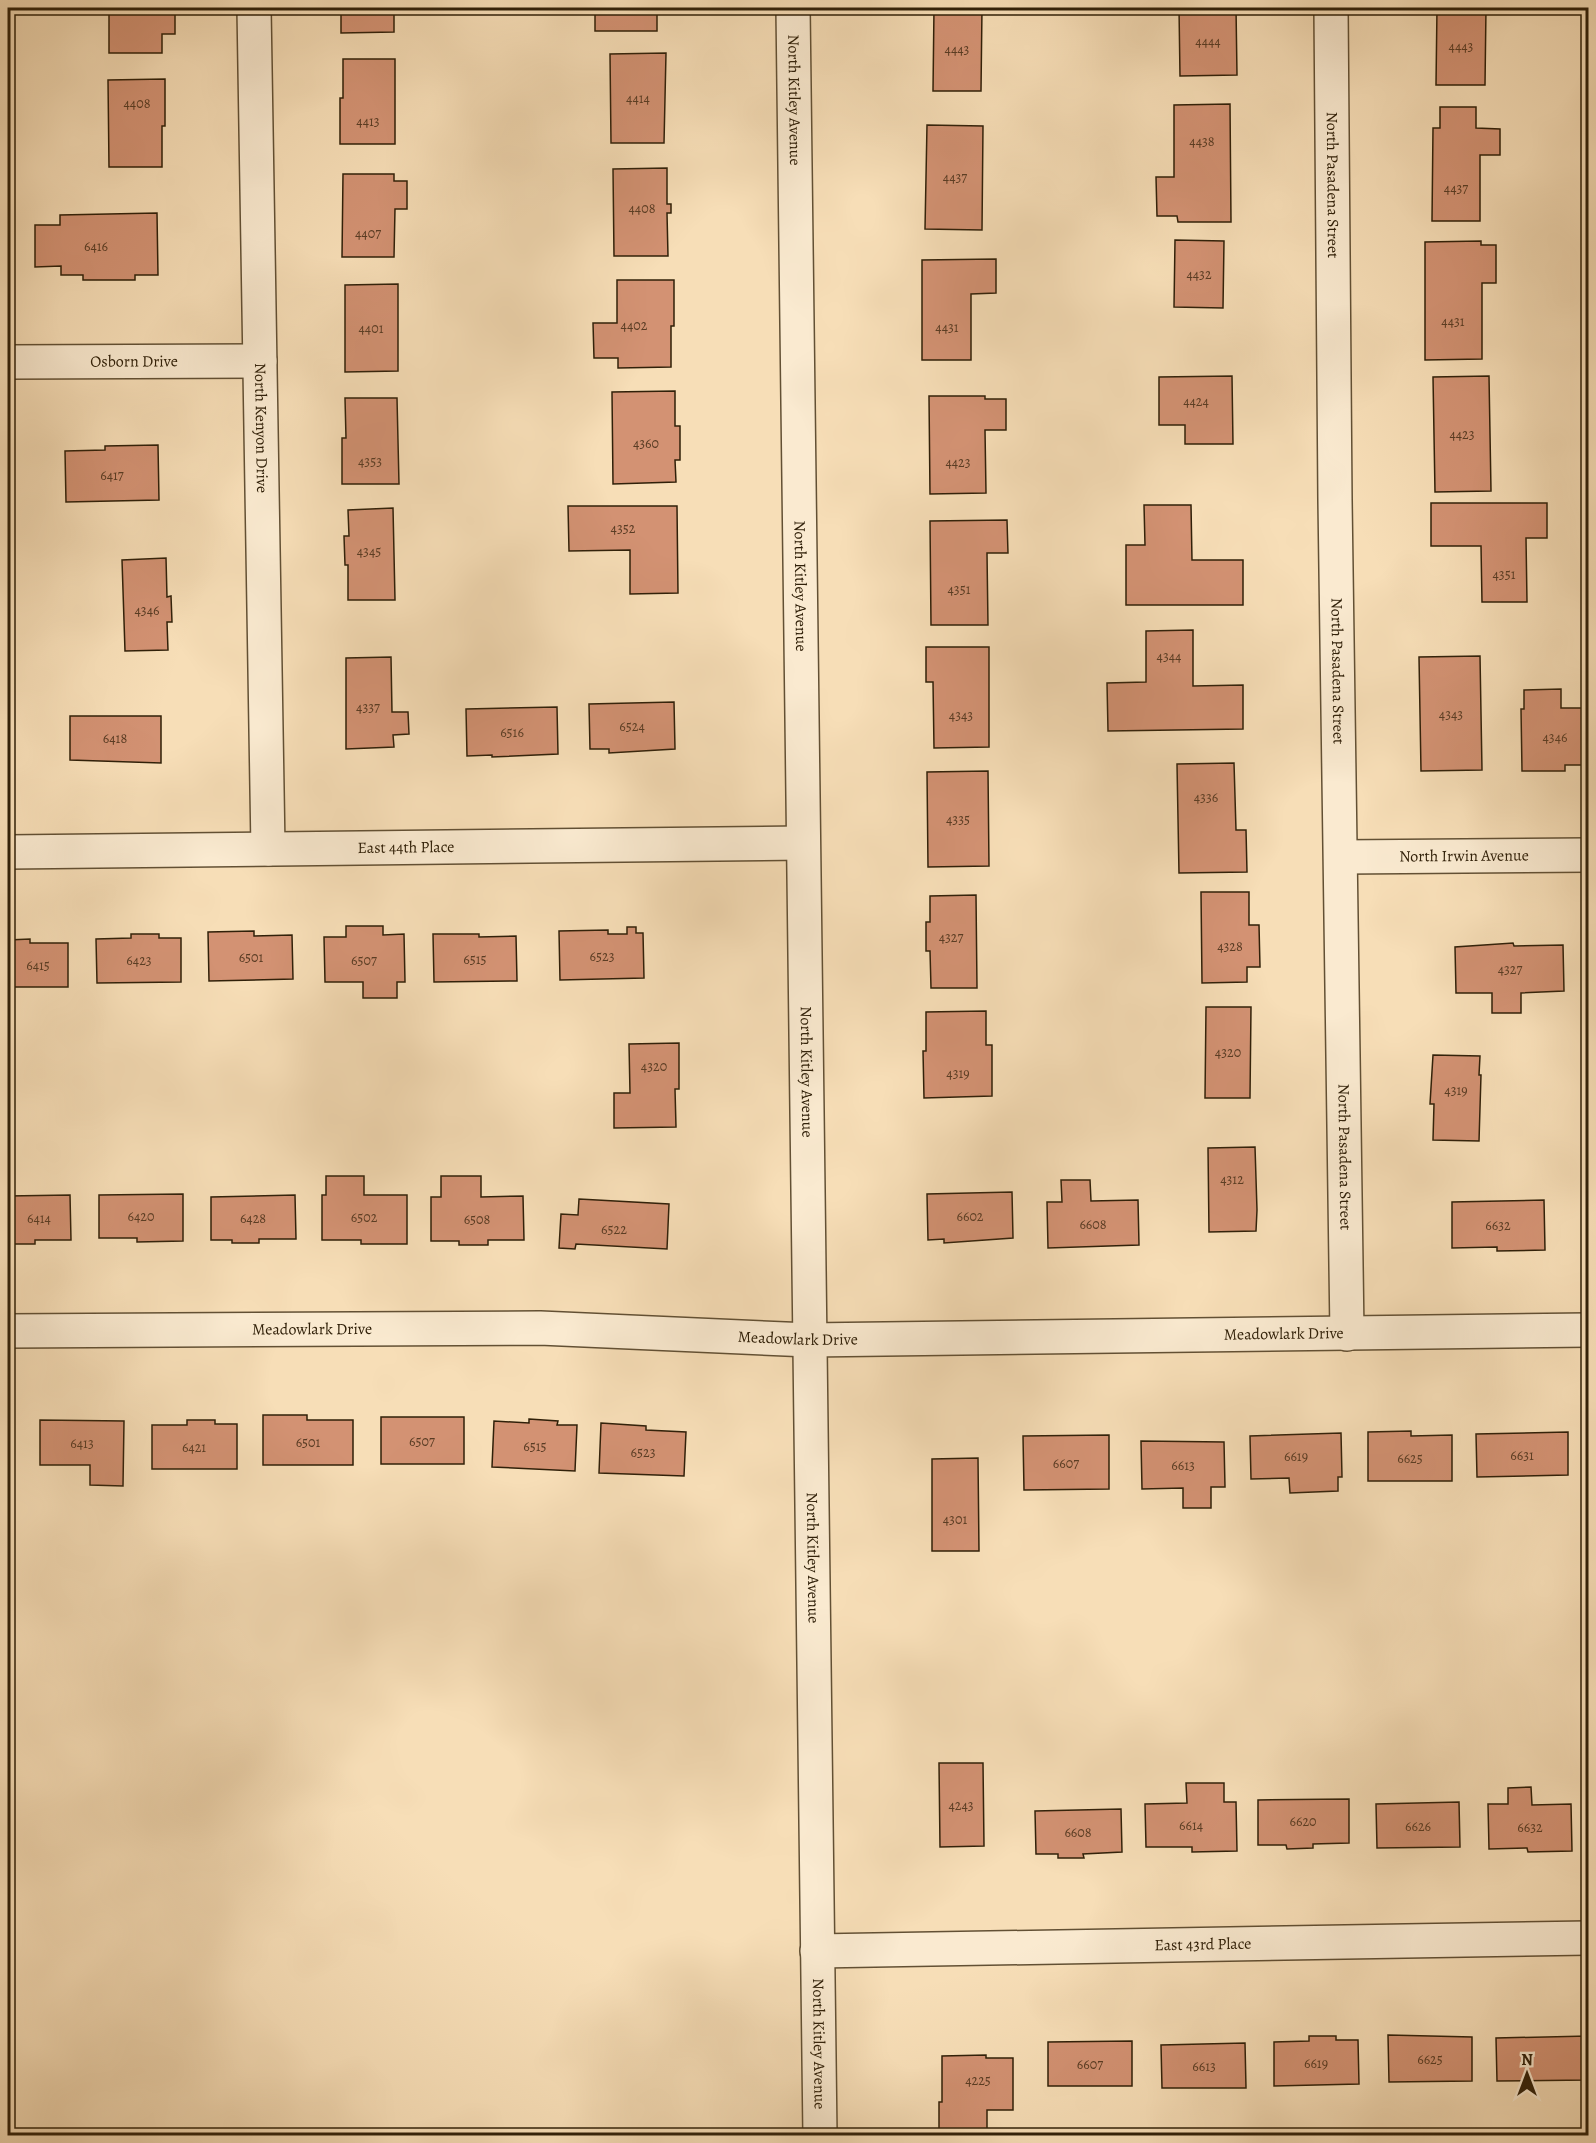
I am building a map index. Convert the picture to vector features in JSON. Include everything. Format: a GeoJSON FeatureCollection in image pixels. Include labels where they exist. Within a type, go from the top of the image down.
{"type":"FeatureCollection","features":[{"type":"Feature","properties":{"kind":"street","name":"North Kenyon Drive"},"geometry":{"type":"LineString","coordinates":[[254,8],[268,849]]}},
{"type":"Feature","properties":{"kind":"street","name":"North Kitley Avenue"},"geometry":{"type":"LineString","coordinates":[[793,8],[820,2136]]}},
{"type":"Feature","properties":{"kind":"street","name":"North Pasadena Street"},"geometry":{"type":"LineString","coordinates":[[1331,8],[1347,1334]]}},
{"type":"Feature","properties":{"kind":"street","name":"Osborn Drive"},"geometry":{"type":"LineString","coordinates":[[8,362],[260,361]]}},
{"type":"Feature","properties":{"kind":"street","name":"East 44th Place"},"geometry":{"type":"LineString","coordinates":[[8,852],[803,843]]}},
{"type":"Feature","properties":{"kind":"street","name":"North Irwin Avenue"},"geometry":{"type":"LineString","coordinates":[[1341,857],[1588,855]]}},
{"type":"Feature","properties":{"kind":"street","name":"Meadowlark Drive"},"geometry":{"type":"LineString","coordinates":[[8,1331],[540,1328],[809,1340],[1588,1330]]}},
{"type":"Feature","properties":{"kind":"street","name":"East 43rd Place"},"geometry":{"type":"LineString","coordinates":[[817,1951],[1588,1938]]}},
{"type":"Feature","properties":{"kind":"building"},"geometry":{"type":"Polygon","coordinates":[[[109,8],[175,8],[175,34],[162,34],[162,53],[109,53],[109,8]]]}},
{"type":"Feature","properties":{"kind":"building"},"geometry":{"type":"Polygon","coordinates":[[[341,8],[394,8],[394,32],[341,33],[341,8]]]}},
{"type":"Feature","properties":{"kind":"building"},"geometry":{"type":"Polygon","coordinates":[[[595,8],[662,8],[662,10],[657,10],[657,31],[595,31],[595,8]]]}},
{"type":"Feature","properties":{"kind":"building"},"geometry":{"type":"Polygon","coordinates":[[[934,8],[982,8],[981,91],[933,91],[934,8]]]}},
{"type":"Feature","properties":{"kind":"building"},"geometry":{"type":"Polygon","coordinates":[[[1179,8],[1236,8],[1237,75],[1180,76],[1179,8]]]}},
{"type":"Feature","properties":{"kind":"building"},"geometry":{"type":"Polygon","coordinates":[[[1437,8],[1486,8],[1485,85],[1436,85],[1437,8]]]}},
{"type":"Feature","properties":{"kind":"building"},"geometry":{"type":"Polygon","coordinates":[[[666,53],[664,143],[611,143],[610,54],[666,53]]]}},
{"type":"Feature","properties":{"kind":"building"},"geometry":{"type":"Polygon","coordinates":[[[343,59],[395,59],[395,144],[340,144],[343,59]]]}},
{"type":"Feature","properties":{"kind":"building"},"geometry":{"type":"Polygon","coordinates":[[[165,79],[162,167],[109,167],[108,80],[165,79]]]}},
{"type":"Feature","properties":{"kind":"building"},"geometry":{"type":"Polygon","coordinates":[[[1230,104],[1231,222],[1178,222],[1177,216],[1157,216],[1156,177],[1174,177],[1174,105],[1230,104]]]}},
{"type":"Feature","properties":{"kind":"building"},"geometry":{"type":"Polygon","coordinates":[[[1440,107],[1476,107],[1476,128],[1500,129],[1500,155],[1480,155],[1480,221],[1432,221],[1433,128],[1440,128],[1440,107]]]}},
{"type":"Feature","properties":{"kind":"building"},"geometry":{"type":"Polygon","coordinates":[[[927,125],[983,126],[982,230],[925,229],[927,125]]]}},
{"type":"Feature","properties":{"kind":"building"},"geometry":{"type":"Polygon","coordinates":[[[667,168],[667,204],[671,204],[671,213],[667,213],[668,256],[614,256],[613,169],[667,168]]]}},
{"type":"Feature","properties":{"kind":"building"},"geometry":{"type":"Polygon","coordinates":[[[343,174],[394,174],[394,181],[407,181],[407,209],[395,209],[394,257],[342,257],[343,174]]]}},
{"type":"Feature","properties":{"kind":"building"},"geometry":{"type":"Polygon","coordinates":[[[157,213],[158,275],[135,275],[135,280],[83,280],[83,275],[61,275],[61,266],[35,267],[35,225],[60,225],[60,215],[157,213]]]}},
{"type":"Feature","properties":{"kind":"building"},"geometry":{"type":"Polygon","coordinates":[[[1175,240],[1224,241],[1223,308],[1174,307],[1175,240]]]}},
{"type":"Feature","properties":{"kind":"building"},"geometry":{"type":"Polygon","coordinates":[[[1481,241],[1481,245],[1496,245],[1496,283],[1482,283],[1482,359],[1425,360],[1425,242],[1481,241]]]}},
{"type":"Feature","properties":{"kind":"building"},"geometry":{"type":"Polygon","coordinates":[[[996,259],[996,293],[971,294],[971,360],[922,360],[922,260],[996,259]]]}},
{"type":"Feature","properties":{"kind":"building"},"geometry":{"type":"Polygon","coordinates":[[[617,280],[674,280],[671,367],[618,368],[618,358],[594,358],[593,323],[617,323],[617,280]]]}},
{"type":"Feature","properties":{"kind":"building"},"geometry":{"type":"Polygon","coordinates":[[[398,284],[398,371],[345,372],[345,285],[398,284]]]}},
{"type":"Feature","properties":{"kind":"building"},"geometry":{"type":"Polygon","coordinates":[[[1232,376],[1233,444],[1185,444],[1185,425],[1159,425],[1159,377],[1232,376]]]}},
{"type":"Feature","properties":{"kind":"building"},"geometry":{"type":"Polygon","coordinates":[[[1489,376],[1491,491],[1435,492],[1433,377],[1489,376]]]}},
{"type":"Feature","properties":{"kind":"building"},"geometry":{"type":"Polygon","coordinates":[[[675,391],[675,426],[680,426],[680,460],[675,460],[676,482],[613,484],[612,392],[675,391]]]}},
{"type":"Feature","properties":{"kind":"building"},"geometry":{"type":"Polygon","coordinates":[[[929,396],[985,396],[985,399],[1006,399],[1006,430],[985,430],[986,493],[930,494],[929,396]]]}},
{"type":"Feature","properties":{"kind":"building"},"geometry":{"type":"Polygon","coordinates":[[[345,398],[397,398],[399,484],[342,484],[342,438],[346,438],[345,398]]]}},
{"type":"Feature","properties":{"kind":"building"},"geometry":{"type":"Polygon","coordinates":[[[158,445],[159,500],[66,502],[65,451],[105,450],[105,446],[158,445]]]}},
{"type":"Feature","properties":{"kind":"building"},"geometry":{"type":"Polygon","coordinates":[[[1431,503],[1547,503],[1547,538],[1526,538],[1527,602],[1482,602],[1481,546],[1431,546],[1431,503]]]}},
{"type":"Feature","properties":{"kind":"building"},"geometry":{"type":"Polygon","coordinates":[[[1144,505],[1191,505],[1192,560],[1243,560],[1243,605],[1126,605],[1126,545],[1145,545],[1144,505]]]}},
{"type":"Feature","properties":{"kind":"building"},"geometry":{"type":"Polygon","coordinates":[[[568,506],[677,506],[678,593],[630,594],[630,550],[569,551],[568,506]]]}},
{"type":"Feature","properties":{"kind":"building"},"geometry":{"type":"Polygon","coordinates":[[[393,508],[395,600],[348,600],[348,565],[345,565],[344,536],[349,536],[348,510],[393,508]]]}},
{"type":"Feature","properties":{"kind":"building"},"geometry":{"type":"Polygon","coordinates":[[[1007,520],[1008,553],[987,553],[988,625],[931,625],[930,521],[1007,520]]]}},
{"type":"Feature","properties":{"kind":"building"},"geometry":{"type":"Polygon","coordinates":[[[166,558],[167,597],[171,596],[172,622],[167,622],[168,650],[125,651],[122,560],[166,558]]]}},
{"type":"Feature","properties":{"kind":"building"},"geometry":{"type":"Polygon","coordinates":[[[1193,630],[1193,686],[1243,685],[1243,729],[1108,731],[1107,683],[1146,682],[1146,631],[1193,630]]]}},
{"type":"Feature","properties":{"kind":"building"},"geometry":{"type":"Polygon","coordinates":[[[926,647],[989,647],[989,747],[934,748],[933,682],[926,682],[926,647]]]}},
{"type":"Feature","properties":{"kind":"building"},"geometry":{"type":"Polygon","coordinates":[[[1480,656],[1482,770],[1421,771],[1419,657],[1480,656]]]}},
{"type":"Feature","properties":{"kind":"building"},"geometry":{"type":"Polygon","coordinates":[[[391,657],[392,712],[408,712],[409,734],[393,735],[394,747],[346,749],[346,658],[391,657]]]}},
{"type":"Feature","properties":{"kind":"building"},"geometry":{"type":"Polygon","coordinates":[[[1561,689],[1561,708],[1588,708],[1588,765],[1565,765],[1565,771],[1522,771],[1521,709],[1524,709],[1524,690],[1561,689]]]}},
{"type":"Feature","properties":{"kind":"building"},"geometry":{"type":"Polygon","coordinates":[[[674,702],[675,749],[609,753],[609,749],[590,749],[589,704],[674,702]]]}},
{"type":"Feature","properties":{"kind":"building"},"geometry":{"type":"Polygon","coordinates":[[[557,707],[558,754],[467,756],[466,709],[557,707]]]}},
{"type":"Feature","properties":{"kind":"building"},"geometry":{"type":"Polygon","coordinates":[[[70,716],[161,716],[161,763],[70,760],[70,716]]]}},
{"type":"Feature","properties":{"kind":"building"},"geometry":{"type":"Polygon","coordinates":[[[1234,763],[1236,830],[1246,830],[1247,872],[1179,873],[1177,764],[1234,763]]]}},
{"type":"Feature","properties":{"kind":"building"},"geometry":{"type":"Polygon","coordinates":[[[988,771],[989,866],[928,867],[927,772],[988,771]]]}},
{"type":"Feature","properties":{"kind":"building"},"geometry":{"type":"Polygon","coordinates":[[[1201,892],[1249,892],[1249,925],[1259,925],[1260,967],[1247,967],[1247,982],[1202,983],[1201,892]]]}},
{"type":"Feature","properties":{"kind":"building"},"geometry":{"type":"Polygon","coordinates":[[[976,895],[977,988],[931,988],[930,951],[926,951],[926,922],[930,922],[930,896],[976,895]]]}},
{"type":"Feature","properties":{"kind":"building"},"geometry":{"type":"Polygon","coordinates":[[[346,926],[383,926],[383,935],[404,934],[405,982],[397,982],[397,998],[363,998],[363,982],[325,982],[324,937],[346,937],[346,926]]]}},
{"type":"Feature","properties":{"kind":"building"},"geometry":{"type":"Polygon","coordinates":[[[627,927],[636,927],[636,933],[643,933],[644,978],[560,980],[559,931],[608,930],[608,934],[627,934],[627,927]]]}},
{"type":"Feature","properties":{"kind":"building"},"geometry":{"type":"Polygon","coordinates":[[[254,931],[254,936],[292,935],[293,979],[209,981],[208,932],[254,931]]]}},
{"type":"Feature","properties":{"kind":"building"},"geometry":{"type":"Polygon","coordinates":[[[131,934],[159,934],[159,938],[181,938],[181,982],[97,983],[96,939],[131,938],[131,934]]]}},
{"type":"Feature","properties":{"kind":"building"},"geometry":{"type":"Polygon","coordinates":[[[433,934],[479,934],[479,937],[516,936],[517,981],[434,982],[433,934]]]}},
{"type":"Feature","properties":{"kind":"building"},"geometry":{"type":"Polygon","coordinates":[[[30,939],[30,943],[68,943],[68,987],[8,987],[8,940],[30,939]]]}},
{"type":"Feature","properties":{"kind":"building"},"geometry":{"type":"Polygon","coordinates":[[[1513,943],[1514,946],[1563,945],[1564,991],[1521,993],[1521,1013],[1492,1013],[1492,993],[1456,993],[1455,947],[1513,943]]]}},
{"type":"Feature","properties":{"kind":"building"},"geometry":{"type":"Polygon","coordinates":[[[1206,1007],[1251,1007],[1250,1098],[1205,1098],[1206,1007]]]}},
{"type":"Feature","properties":{"kind":"building"},"geometry":{"type":"Polygon","coordinates":[[[986,1011],[986,1045],[992,1045],[992,1096],[924,1098],[923,1051],[926,1051],[926,1012],[986,1011]]]}},
{"type":"Feature","properties":{"kind":"building"},"geometry":{"type":"Polygon","coordinates":[[[679,1043],[679,1089],[675,1089],[676,1127],[614,1128],[614,1093],[630,1093],[629,1044],[679,1043]]]}},
{"type":"Feature","properties":{"kind":"building"},"geometry":{"type":"Polygon","coordinates":[[[1433,1055],[1480,1056],[1479,1141],[1433,1140],[1434,1104],[1430,1104],[1433,1055]]]}},
{"type":"Feature","properties":{"kind":"building"},"geometry":{"type":"Polygon","coordinates":[[[1255,1147],[1256,1231],[1209,1232],[1208,1148],[1255,1147]]]}},
{"type":"Feature","properties":{"kind":"building"},"geometry":{"type":"Polygon","coordinates":[[[326,1176],[364,1176],[364,1195],[407,1195],[407,1244],[361,1244],[361,1240],[322,1240],[322,1195],[326,1195],[326,1176]]]}},
{"type":"Feature","properties":{"kind":"building"},"geometry":{"type":"Polygon","coordinates":[[[441,1176],[481,1176],[481,1197],[523,1196],[524,1240],[488,1240],[488,1245],[459,1245],[459,1241],[431,1241],[431,1197],[441,1197],[441,1176]]]}},
{"type":"Feature","properties":{"kind":"building"},"geometry":{"type":"Polygon","coordinates":[[[1061,1180],[1090,1180],[1091,1201],[1138,1200],[1139,1245],[1048,1248],[1047,1202],[1062,1202],[1061,1180]]]}},
{"type":"Feature","properties":{"kind":"building"},"geometry":{"type":"Polygon","coordinates":[[[1012,1192],[1013,1238],[944,1243],[944,1239],[928,1240],[927,1194],[1012,1192]]]}},
{"type":"Feature","properties":{"kind":"building"},"geometry":{"type":"Polygon","coordinates":[[[183,1194],[183,1241],[137,1242],[137,1238],[99,1238],[99,1195],[183,1194]]]}},
{"type":"Feature","properties":{"kind":"building"},"geometry":{"type":"Polygon","coordinates":[[[70,1195],[71,1240],[35,1240],[35,1244],[8,1244],[8,1196],[70,1195]]]}},
{"type":"Feature","properties":{"kind":"building"},"geometry":{"type":"Polygon","coordinates":[[[295,1195],[296,1239],[259,1239],[259,1243],[211,1240],[211,1197],[295,1195]]]}},
{"type":"Feature","properties":{"kind":"building"},"geometry":{"type":"Polygon","coordinates":[[[579,1199],[669,1204],[667,1249],[576,1244],[575,1249],[559,1248],[561,1214],[578,1215],[579,1199]]]}},
{"type":"Feature","properties":{"kind":"building"},"geometry":{"type":"Polygon","coordinates":[[[1544,1200],[1545,1250],[1497,1251],[1497,1247],[1452,1248],[1452,1202],[1544,1200]]]}},
{"type":"Feature","properties":{"kind":"building"},"geometry":{"type":"Polygon","coordinates":[[[263,1415],[307,1415],[307,1420],[353,1420],[353,1465],[263,1465],[263,1415]]]}},
{"type":"Feature","properties":{"kind":"building"},"geometry":{"type":"Polygon","coordinates":[[[381,1417],[464,1417],[464,1464],[381,1464],[381,1417]]]}},
{"type":"Feature","properties":{"kind":"building"},"geometry":{"type":"Polygon","coordinates":[[[8,1418],[12,1418],[12,1463],[8,1463],[8,1418]]]}},
{"type":"Feature","properties":{"kind":"building"},"geometry":{"type":"Polygon","coordinates":[[[529,1419],[558,1421],[557,1425],[577,1425],[575,1471],[492,1467],[494,1421],[529,1423],[529,1419]]]}},
{"type":"Feature","properties":{"kind":"building"},"geometry":{"type":"Polygon","coordinates":[[[40,1420],[124,1421],[123,1486],[90,1485],[90,1465],[40,1465],[40,1420]]]}},
{"type":"Feature","properties":{"kind":"building"},"geometry":{"type":"Polygon","coordinates":[[[187,1420],[215,1420],[215,1424],[237,1424],[237,1469],[152,1469],[152,1425],[187,1425],[187,1420]]]}},
{"type":"Feature","properties":{"kind":"building"},"geometry":{"type":"Polygon","coordinates":[[[601,1423],[646,1426],[646,1430],[686,1432],[684,1476],[599,1473],[601,1423]]]}},
{"type":"Feature","properties":{"kind":"building"},"geometry":{"type":"Polygon","coordinates":[[[1411,1431],[1411,1436],[1452,1435],[1452,1481],[1368,1481],[1368,1432],[1411,1431]]]}},
{"type":"Feature","properties":{"kind":"building"},"geometry":{"type":"Polygon","coordinates":[[[1568,1432],[1568,1475],[1477,1477],[1476,1434],[1568,1432]]]}},
{"type":"Feature","properties":{"kind":"building"},"geometry":{"type":"Polygon","coordinates":[[[1341,1433],[1342,1477],[1338,1477],[1338,1491],[1290,1493],[1289,1478],[1251,1479],[1250,1436],[1341,1433]]]}},
{"type":"Feature","properties":{"kind":"building"},"geometry":{"type":"Polygon","coordinates":[[[1109,1435],[1109,1489],[1024,1490],[1023,1436],[1109,1435]]]}},
{"type":"Feature","properties":{"kind":"building"},"geometry":{"type":"Polygon","coordinates":[[[1141,1441],[1224,1442],[1225,1487],[1211,1487],[1211,1508],[1183,1508],[1183,1488],[1142,1489],[1141,1441]]]}},
{"type":"Feature","properties":{"kind":"building"},"geometry":{"type":"Polygon","coordinates":[[[978,1458],[979,1551],[932,1551],[932,1459],[978,1458]]]}},
{"type":"Feature","properties":{"kind":"building"},"geometry":{"type":"Polygon","coordinates":[[[939,1763],[983,1763],[984,1846],[940,1847],[939,1763]]]}},
{"type":"Feature","properties":{"kind":"building"},"geometry":{"type":"Polygon","coordinates":[[[1186,1783],[1224,1783],[1224,1802],[1236,1802],[1237,1851],[1192,1852],[1192,1847],[1146,1847],[1145,1804],[1187,1803],[1186,1783]]]}},
{"type":"Feature","properties":{"kind":"building"},"geometry":{"type":"Polygon","coordinates":[[[1531,1787],[1532,1805],[1571,1804],[1572,1851],[1528,1852],[1527,1848],[1489,1849],[1488,1804],[1508,1804],[1508,1788],[1531,1787]]]}},
{"type":"Feature","properties":{"kind":"building"},"geometry":{"type":"Polygon","coordinates":[[[1349,1799],[1349,1843],[1313,1844],[1313,1848],[1287,1849],[1286,1845],[1258,1845],[1258,1800],[1349,1799]]]}},
{"type":"Feature","properties":{"kind":"building"},"geometry":{"type":"Polygon","coordinates":[[[1459,1802],[1460,1847],[1377,1848],[1376,1804],[1459,1802]]]}},
{"type":"Feature","properties":{"kind":"building"},"geometry":{"type":"Polygon","coordinates":[[[1121,1809],[1122,1852],[1083,1854],[1084,1858],[1058,1858],[1058,1854],[1036,1854],[1035,1811],[1121,1809]]]}},
{"type":"Feature","properties":{"kind":"building"},"geometry":{"type":"Polygon","coordinates":[[[1388,2035],[1472,2037],[1472,2081],[1389,2082],[1388,2035]]]}},
{"type":"Feature","properties":{"kind":"building"},"geometry":{"type":"Polygon","coordinates":[[[1309,2036],[1336,2036],[1336,2040],[1358,2040],[1359,2084],[1274,2086],[1274,2042],[1309,2041],[1309,2036]]]}},
{"type":"Feature","properties":{"kind":"building"},"geometry":{"type":"Polygon","coordinates":[[[1588,2036],[1588,2080],[1497,2081],[1496,2038],[1588,2036]]]}},
{"type":"Feature","properties":{"kind":"building"},"geometry":{"type":"Polygon","coordinates":[[[1132,2041],[1132,2086],[1048,2086],[1048,2042],[1132,2041]]]}},
{"type":"Feature","properties":{"kind":"building"},"geometry":{"type":"Polygon","coordinates":[[[1245,2043],[1246,2088],[1162,2088],[1161,2045],[1245,2043]]]}},
{"type":"Feature","properties":{"kind":"building"},"geometry":{"type":"Polygon","coordinates":[[[986,2055],[986,2058],[1013,2058],[1013,2110],[987,2110],[987,2136],[939,2136],[942,2056],[986,2055]]]}}]}
